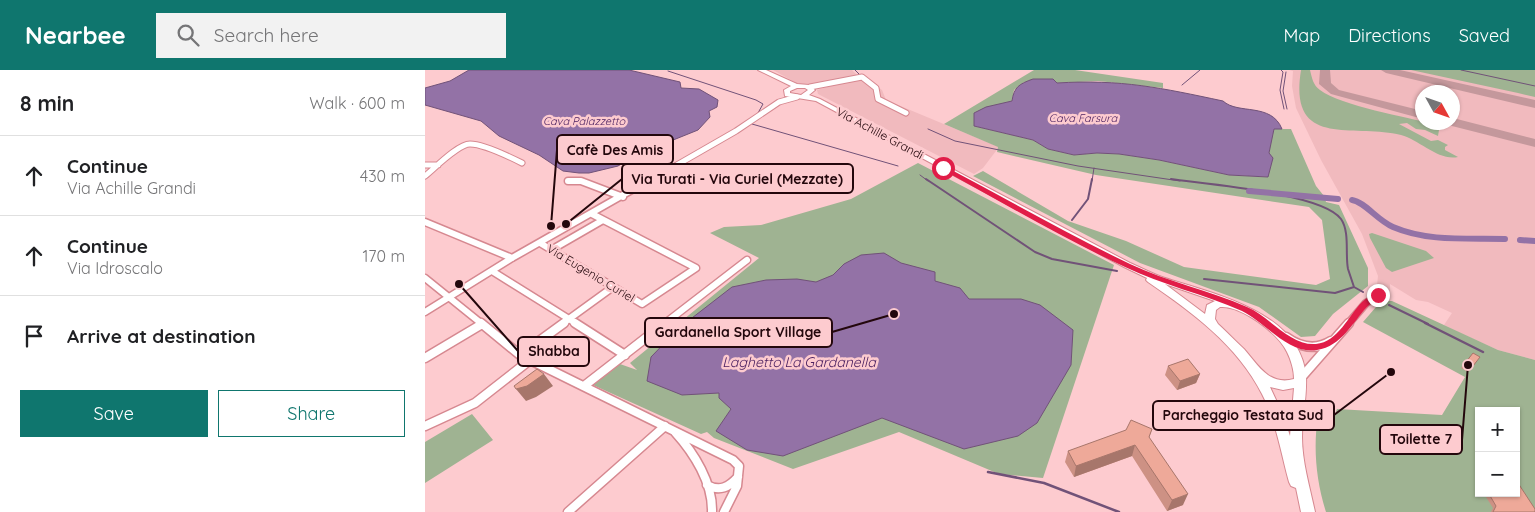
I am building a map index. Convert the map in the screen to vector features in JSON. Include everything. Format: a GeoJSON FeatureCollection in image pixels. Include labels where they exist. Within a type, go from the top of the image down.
{"type":"FeatureCollection","features":[{"type":"Feature","properties":{"kind":"main road","name":"Via Achille Grandi"},"geometry":{"type":"LineString","coordinates":[[761,70],[788,91],[807,93],[1127,265],[1159,279],[1231,303],[1265,321],[1280,335],[1293,353],[1299,371],[1296,439],[1307,512]]}},
{"type":"Feature","properties":{"kind":"main road","name":"Via Achille Grandi"},"geometry":{"type":"LineString","coordinates":[[788,91],[807,93]]}},
{"type":"Feature","properties":{"kind":"main road","name":"Via Achille Grandi"},"geometry":{"type":"LineString","coordinates":[[1127,265],[1214,326],[1254,370]]}},
{"type":"Feature","properties":{"kind":"main road"},"geometry":{"type":"LineString","coordinates":[[1214,326],[1210,318],[1211,308],[1218,304],[1231,303]]}},
{"type":"Feature","properties":{"kind":"main road"},"geometry":{"type":"LineString","coordinates":[[1254,370],[1264,379],[1277,385],[1289,386],[1298,381]]}},
{"type":"Feature","properties":{"kind":"main road"},"geometry":{"type":"LineString","coordinates":[[1254,370],[1277,414],[1290,463],[1307,512]]}},
{"type":"Feature","properties":{"kind":"street"},"geometry":{"type":"LineString","coordinates":[[807,93],[820,87],[862,77],[877,88],[878,99],[906,113]]}},
{"type":"Feature","properties":{"kind":"street"},"geometry":{"type":"LineString","coordinates":[[425,312],[512,258],[623,197],[736,131],[788,91]]}},
{"type":"Feature","properties":{"kind":"street"},"geometry":{"type":"LineString","coordinates":[[425,176],[467,144],[475,144],[509,156],[522,163]]}},
{"type":"Feature","properties":{"kind":"street"},"geometry":{"type":"LineString","coordinates":[[425,165],[438,165]]}},
{"type":"Feature","properties":{"kind":"street"},"geometry":{"type":"LineString","coordinates":[[568,181],[581,181],[623,197]]}},
{"type":"Feature","properties":{"kind":"street"},"geometry":{"type":"LineString","coordinates":[[592,214],[603,220]]}},
{"type":"Feature","properties":{"kind":"street"},"geometry":{"type":"LineString","coordinates":[[551,250],[603,220]]}},
{"type":"Feature","properties":{"kind":"street","name":"Via Eugenio Curiel"},"geometry":{"type":"LineString","coordinates":[[540,243],[642,304],[695,268],[603,220]]}},
{"type":"Feature","properties":{"kind":"street"},"geometry":{"type":"LineString","coordinates":[[425,222],[441,226],[512,258]]}},
{"type":"Feature","properties":{"kind":"street"},"geometry":{"type":"LineString","coordinates":[[584,386],[747,260]]}},
{"type":"Feature","properties":{"kind":"street"},"geometry":{"type":"LineString","coordinates":[[493,270],[625,355]]}},
{"type":"Feature","properties":{"kind":"street"},"geometry":{"type":"LineString","coordinates":[[425,278],[520,355],[733,460],[739,466],[739,475],[735,493],[724,512]]}},
{"type":"Feature","properties":{"kind":"street"},"geometry":{"type":"LineString","coordinates":[[520,355],[613,287]]}},
{"type":"Feature","properties":{"kind":"street"},"geometry":{"type":"LineString","coordinates":[[1298,381],[1343,332],[1366,303],[1381,294]]}},
{"type":"Feature","properties":{"kind":"street"},"geometry":{"type":"LineString","coordinates":[[1265,321],[1292,341],[1311,347],[1325,345],[1343,332]]}},
{"type":"Feature","properties":{"kind":"street"},"geometry":{"type":"LineString","coordinates":[[425,358],[482,324]]}},
{"type":"Feature","properties":{"kind":"street"},"geometry":{"type":"LineString","coordinates":[[425,426],[475,403],[530,360]]}},
{"type":"Feature","properties":{"kind":"street"},"geometry":{"type":"LineString","coordinates":[[669,428],[683,442],[707,485],[712,496],[712,512]]}},
{"type":"Feature","properties":{"kind":"street"},"geometry":{"type":"LineString","coordinates":[[568,512],[669,428]]}},
{"type":"Feature","properties":{"kind":"street"},"geometry":{"type":"LineString","coordinates":[[707,485],[714,489],[722,489],[733,483],[739,475]]}},
{"type":"Feature","properties":{"kind":"shaded area"},"geometry":{"type":"Polygon","coordinates":[[[773,70],[852,70],[857,75],[812,86],[800,85],[773,70]]]}},
{"type":"Feature","properties":{"kind":"shaded area"},"geometry":{"type":"Polygon","coordinates":[[[1289,70],[1535,70],[1535,360],[1498,350],[1458,332],[1444,325],[1452,313],[1428,302],[1416,300],[1390,284],[1390,291],[1377,285],[1378,276],[1362,234],[1321,160],[1296,108],[1292,86],[1293,71],[1289,70]]]}},
{"type":"Feature","properties":{"kind":"shaded area"},"geometry":{"type":"Polygon","coordinates":[[[860,78],[867,79],[882,90],[886,100],[999,147],[983,168],[974,174],[818,94],[817,90],[860,78]]]}},
{"type":"Feature","properties":{"kind":"green space"},"geometry":{"type":"Polygon","coordinates":[[[1034,70],[1075,70],[1163,83],[1163,88],[1098,81],[1024,82],[1014,90],[1012,101],[974,113],[974,126],[1033,140],[1048,149],[1074,155],[1119,154],[1159,160],[1229,175],[1267,177],[1270,143],[1274,129],[1291,129],[1316,186],[1326,202],[1339,205],[1368,268],[1368,286],[1333,314],[1315,336],[1301,337],[1259,307],[1140,263],[973,176],[983,171],[1068,221],[1126,241],[1184,267],[1316,285],[1330,279],[1322,220],[1309,207],[1096,175],[997,152],[998,147],[944,124],[1034,70]]]}},
{"type":"Feature","properties":{"kind":"green space"},"geometry":{"type":"Polygon","coordinates":[[[1301,70],[1310,70],[1316,86],[1330,96],[1358,106],[1415,120],[1415,128],[1407,123],[1399,124],[1431,141],[1438,140],[1448,145],[1445,147],[1445,150],[1458,157],[1443,156],[1401,135],[1328,128],[1314,123],[1304,112],[1300,95],[1301,70]]]}},
{"type":"Feature","properties":{"kind":"green space"},"geometry":{"type":"Polygon","coordinates":[[[1411,70],[1535,70],[1535,97],[1518,93],[1411,70]]]}},
{"type":"Feature","properties":{"kind":"green space"},"geometry":{"type":"Polygon","coordinates":[[[1425,130],[1439,130],[1438,136],[1425,130]]]}},
{"type":"Feature","properties":{"kind":"green space"},"geometry":{"type":"Polygon","coordinates":[[[918,163],[1114,265],[1043,478],[999,474],[899,432],[793,469],[714,438],[707,432],[701,434],[593,385],[620,364],[637,370],[630,363],[759,258],[710,233],[724,227],[761,225],[851,199],[918,163]]]}},
{"type":"Feature","properties":{"kind":"green space"},"geometry":{"type":"Polygon","coordinates":[[[1372,233],[1426,251],[1434,258],[1392,272],[1386,268],[1370,238],[1369,234],[1372,233]]]}},
{"type":"Feature","properties":{"kind":"green space"},"geometry":{"type":"Polygon","coordinates":[[[1392,301],[1498,350],[1535,360],[1535,512],[1326,512],[1316,464],[1318,416],[1333,419],[1337,409],[1442,415],[1465,377],[1363,322],[1376,307],[1392,301]]]}},
{"type":"Feature","properties":{"kind":"green space"},"geometry":{"type":"Polygon","coordinates":[[[472,414],[493,440],[425,483],[425,442],[472,414]]]}},
{"type":"Feature","properties":{"kind":"water","name":"Cava Palazzetto"},"geometry":{"type":"Polygon","coordinates":[[[469,70],[629,70],[680,82],[681,88],[699,89],[718,100],[717,107],[709,111],[710,117],[698,130],[636,155],[618,166],[589,173],[579,173],[563,171],[539,155],[499,136],[481,121],[425,105],[425,88],[450,81],[469,70]]]}},
{"type":"Feature","properties":{"kind":"water","name":"Cava Farsura"},"geometry":{"type":"Polygon","coordinates":[[[1033,79],[1053,79],[1057,83],[1101,82],[1161,89],[1223,101],[1229,105],[1270,115],[1282,129],[1274,129],[1269,153],[1273,158],[1268,177],[1229,175],[1159,160],[1119,154],[1074,155],[1048,149],[1033,140],[974,126],[974,113],[986,107],[1012,101],[1014,92],[1018,87],[1033,79]]]}},
{"type":"Feature","properties":{"kind":"water","name":"Laghetto La Gardanella"},"geometry":{"type":"Polygon","coordinates":[[[884,253],[901,263],[935,272],[935,281],[960,288],[969,299],[1021,299],[1040,305],[1073,330],[1071,365],[1037,423],[1018,436],[964,449],[882,418],[783,456],[747,450],[716,431],[731,409],[719,398],[719,393],[682,395],[647,381],[651,357],[679,328],[732,287],[766,280],[797,279],[816,282],[833,275],[844,264],[861,255],[884,253]]]}},
{"type":"Feature","properties":{"kind":"building"},"geometry":{"type":"Polygon","coordinates":[[[1473,353],[1480,357],[1473,366],[1466,362],[1473,353]]]}},
{"type":"Feature","properties":{"kind":"building"},"geometry":{"type":"Polygon","coordinates":[[[1188,359],[1200,374],[1180,381],[1168,366],[1188,359]]]}},
{"type":"Feature","properties":{"kind":"building"},"geometry":{"type":"Polygon","coordinates":[[[537,369],[544,374],[527,386],[516,389],[514,386],[537,369]]]}},
{"type":"Feature","properties":{"kind":"building"},"geometry":{"type":"Polygon","coordinates":[[[1131,420],[1152,429],[1149,437],[1188,494],[1172,500],[1135,445],[1076,466],[1068,451],[1126,430],[1131,420]]]}},
{"type":"Feature","properties":{"kind":"building"},"geometry":{"type":"Polygon","coordinates":[[[1520,486],[1535,509],[1535,512],[1493,512],[1496,506],[1491,497],[1520,497],[1520,486]]]}},
{"type":"Feature","properties":{"kind":"waterway"},"geometry":{"type":"LineString","coordinates":[[855,70],[859,74]]}},
{"type":"Feature","properties":{"kind":"waterway"},"geometry":{"type":"LineString","coordinates":[[1182,85],[1200,70]]}},
{"type":"Feature","properties":{"kind":"waterway"},"geometry":{"type":"LineString","coordinates":[[1281,70],[1283,72],[1280,90],[1284,109]]}},
{"type":"Feature","properties":{"kind":"waterway"},"geometry":{"type":"LineString","coordinates":[[1461,70],[1535,86]]}},
{"type":"Feature","properties":{"kind":"waterway"},"geometry":{"type":"LineString","coordinates":[[668,71],[756,100],[763,104],[758,113]]}},
{"type":"Feature","properties":{"kind":"waterway"},"geometry":{"type":"LineString","coordinates":[[1286,72],[1283,91],[1287,109]]}},
{"type":"Feature","properties":{"kind":"waterway"},"geometry":{"type":"LineString","coordinates":[[752,124],[898,166]]}},
{"type":"Feature","properties":{"kind":"waterway"},"geometry":{"type":"LineString","coordinates":[[928,129],[955,141],[1094,168]]}},
{"type":"Feature","properties":{"kind":"waterway"},"geometry":{"type":"LineString","coordinates":[[1092,181],[1094,168]]}},
{"type":"Feature","properties":{"kind":"waterway"},"geometry":{"type":"LineString","coordinates":[[1094,168],[1180,181]]}},
{"type":"Feature","properties":{"kind":"waterway"},"geometry":{"type":"LineString","coordinates":[[920,175],[928,181]]}},
{"type":"Feature","properties":{"kind":"waterway"},"geometry":{"type":"LineString","coordinates":[[926,179],[1035,252],[1052,259],[1117,271]]}},
{"type":"Feature","properties":{"kind":"waterway"},"geometry":{"type":"LineString","coordinates":[[1072,220],[1088,199],[1092,179]]}},
{"type":"Feature","properties":{"kind":"waterway"},"geometry":{"type":"LineString","coordinates":[[1171,179],[1288,196],[1311,202],[1330,210],[1344,224],[1347,263],[1354,287]]}},
{"type":"Feature","properties":{"kind":"waterway"},"geometry":{"type":"LineString","coordinates":[[1249,191],[1338,199]]}},
{"type":"Feature","properties":{"kind":"waterway"},"geometry":{"type":"LineString","coordinates":[[1352,200],[1362,204],[1387,224],[1406,232],[1448,238],[1505,239]]}},
{"type":"Feature","properties":{"kind":"waterway"},"geometry":{"type":"LineString","coordinates":[[1520,240],[1535,241]]}},
{"type":"Feature","properties":{"kind":"waterway"},"geometry":{"type":"LineString","coordinates":[[1204,279],[1335,293],[1354,287]]}},
{"type":"Feature","properties":{"kind":"waterway"},"geometry":{"type":"LineString","coordinates":[[1354,287],[1363,292]]}},
{"type":"Feature","properties":{"kind":"waterway"},"geometry":{"type":"LineString","coordinates":[[1389,305],[1428,324]]}},
{"type":"Feature","properties":{"kind":"waterway"},"geometry":{"type":"LineString","coordinates":[[1425,323],[1483,352]]}},
{"type":"Feature","properties":{"kind":"waterway"},"geometry":{"type":"LineString","coordinates":[[988,472],[1044,483],[1119,512]]}},
{"type":"Feature","properties":{"kind":"taxiway"},"geometry":{"type":"LineString","coordinates":[[1325,70],[1325,84],[1335,92],[1415,113]]}},
{"type":"Feature","properties":{"kind":"taxiway"},"geometry":{"type":"LineString","coordinates":[[1386,70],[1535,104]]}},
{"type":"Feature","properties":{"kind":"taxiway"},"geometry":{"type":"LineString","coordinates":[[1460,124],[1535,143]]}},
{"type":"Feature","properties":{"kind":"place","name":"Via Turati - Via Curiel (Mezzate)"},"geometry":{"type":"Point","coordinates":[566,224]}},
{"type":"Feature","properties":{"kind":"place","name":"Cafè Des Amis"},"geometry":{"type":"Point","coordinates":[551,226]}},
{"type":"Feature","properties":{"kind":"place","name":"Shabba"},"geometry":{"type":"Point","coordinates":[459,284]}},
{"type":"Feature","properties":{"kind":"place","name":"Gardanella Sport Village"},"geometry":{"type":"Point","coordinates":[894,314]}},
{"type":"Feature","properties":{"kind":"place","name":"Toilette 7"},"geometry":{"type":"Point","coordinates":[1468,365]}},
{"type":"Feature","properties":{"kind":"place","name":"Parcheggio Testata Sud"},"geometry":{"type":"Point","coordinates":[1391,372]}},
{"type":"Feature","properties":{"kind":"route"},"geometry":{"type":"LineString","coordinates":[[943,168],[1127,265],[1159,279],[1245,310],[1265,321],[1292,341],[1305,346],[1316,348],[1327,344],[1343,332],[1366,303],[1378,295]]}}]}
